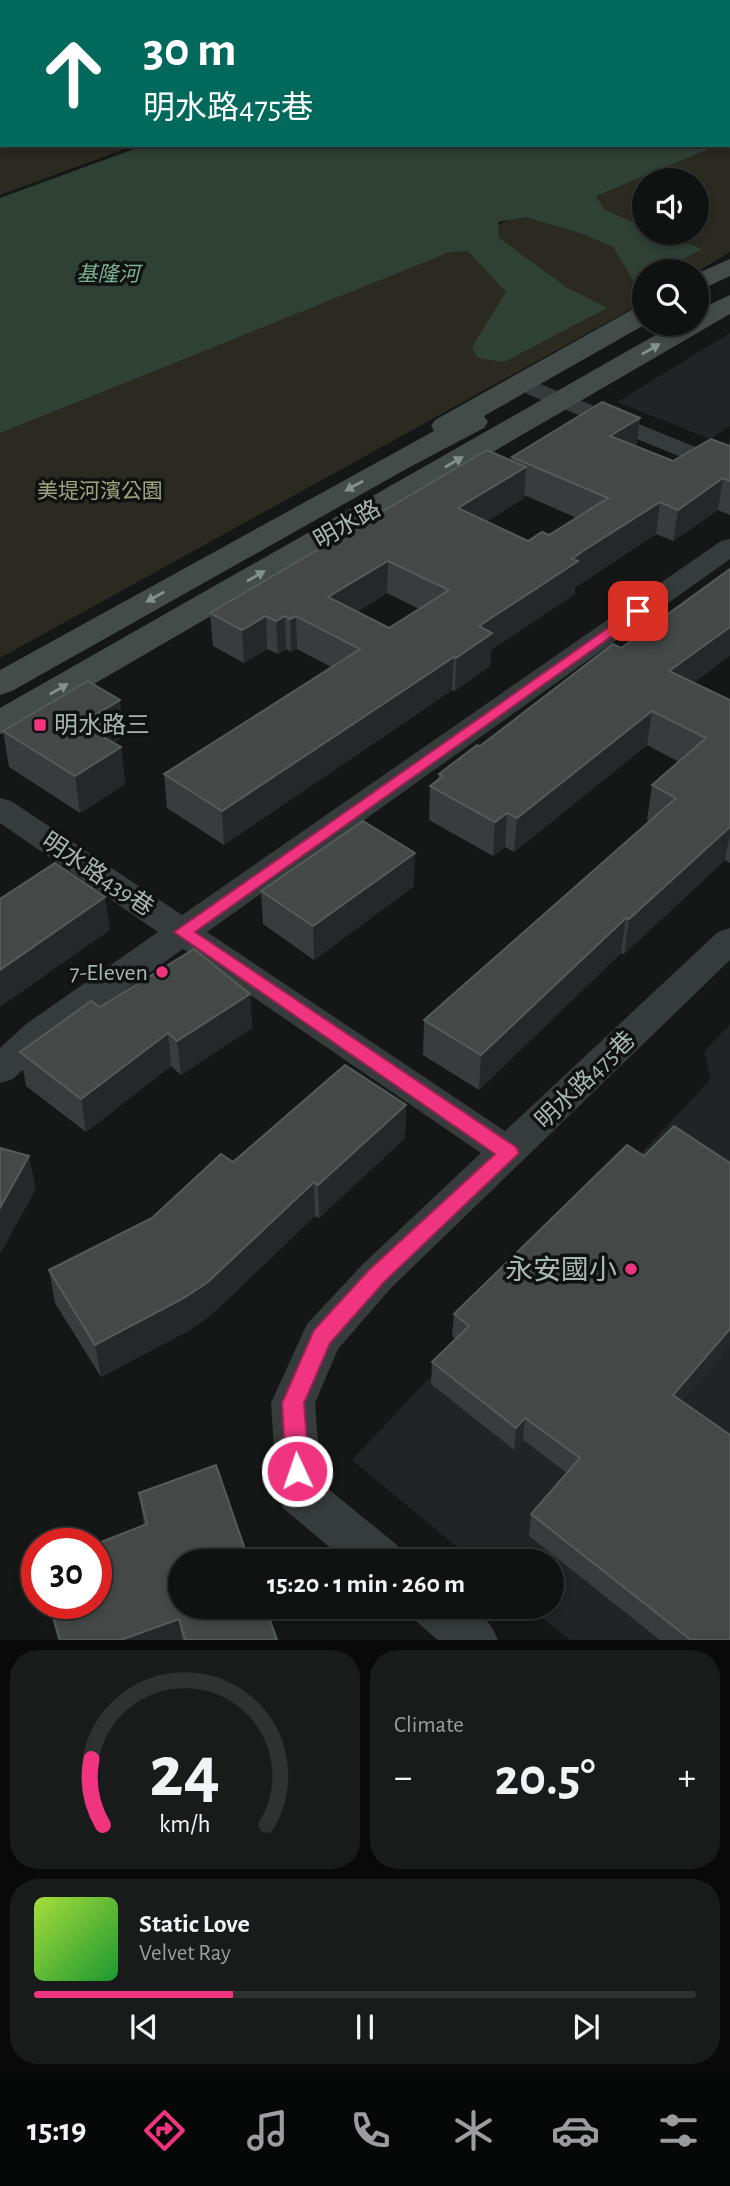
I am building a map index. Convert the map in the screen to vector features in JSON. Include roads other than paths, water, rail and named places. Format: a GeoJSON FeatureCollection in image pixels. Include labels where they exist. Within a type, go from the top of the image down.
{"type":"FeatureCollection","features":[{"type":"Feature","properties":{"kind":"main road"},"geometry":{"type":"LineString","coordinates":[[709,278],[730,266]]}},
{"type":"Feature","properties":{"kind":"main road"},"geometry":{"type":"LineString","coordinates":[[709,291],[730,279]]}},
{"type":"Feature","properties":{"kind":"main road","name":"明水路"},"geometry":{"type":"LineString","coordinates":[[709,315],[730,303]]}},
{"type":"Feature","properties":{"kind":"main road"},"geometry":{"type":"LineString","coordinates":[[397,462],[449,423],[632,321]]}},
{"type":"Feature","properties":{"kind":"main road","name":"明水路"},"geometry":{"type":"LineString","coordinates":[[0,723],[549,394],[633,336]]}},
{"type":"Feature","properties":{"kind":"main road","name":"明水路"},"geometry":{"type":"LineString","coordinates":[[0,684],[397,462],[549,394],[668,336]]}},
{"type":"Feature","properties":{"kind":"street"},"geometry":{"type":"LineString","coordinates":[[549,394],[730,470]]}},
{"type":"Feature","properties":{"kind":"street"},"geometry":{"type":"LineString","coordinates":[[0,1069],[39,1033],[730,547]]}},
{"type":"Feature","properties":{"kind":"street","name":"明水路439巷"},"geometry":{"type":"LineString","coordinates":[[0,808],[509,1153]]}},
{"type":"Feature","properties":{"kind":"street","name":"明水路475巷"},"geometry":{"type":"LineString","coordinates":[[367,1549],[299,1493],[293,1403],[321,1337],[377,1276],[730,940]]}},
{"type":"Feature","properties":{"kind":"street"},"geometry":{"type":"LineString","coordinates":[[449,1619],[474,1640]]}},
{"type":"Feature","properties":{"kind":"water","name":"基隆河"},"geometry":{"type":"Polygon","coordinates":[[[140,147],[713,147],[663,168],[632,168],[632,181],[596,196],[605,210],[632,222],[632,245],[691,245],[702,249],[683,259],[632,259],[632,278],[613,247],[580,233],[526,217],[498,222],[499,238],[566,287],[607,308],[504,362],[478,358],[472,347],[506,292],[468,251],[450,252],[0,433],[0,198],[140,147]]]}},
{"type":"Feature","properties":{"kind":"place","name":"明水路三"},"geometry":{"type":"Point","coordinates":[40,725]}},
{"type":"Feature","properties":{"kind":"place","name":"7-Eleven"},"geometry":{"type":"Point","coordinates":[162,972]}},
{"type":"Feature","properties":{"kind":"place","name":"永安國小"},"geometry":{"type":"Point","coordinates":[631,1269]}},
{"type":"Feature","properties":{"kind":"park label","name":"美堤河濱公園"},"geometry":{"type":"Point","coordinates":[100,491]}}]}
